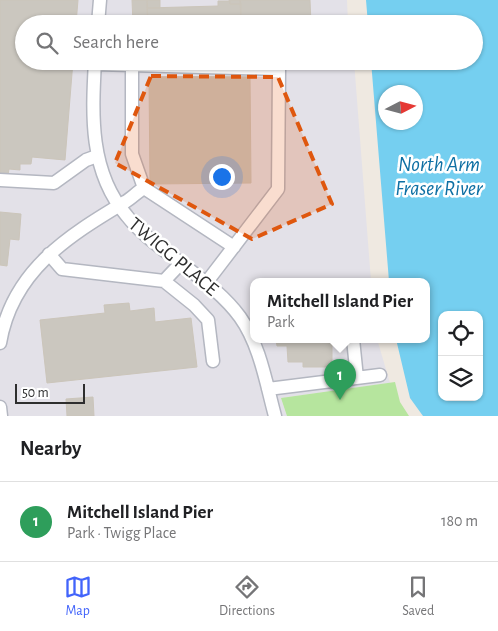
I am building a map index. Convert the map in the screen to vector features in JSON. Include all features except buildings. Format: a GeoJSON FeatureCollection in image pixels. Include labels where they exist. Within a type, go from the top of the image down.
{"type":"FeatureCollection","features":[{"type":"Feature","properties":{"kind":"street"},"geometry":{"type":"LineString","coordinates":[[99,15],[100,0]]}},
{"type":"Feature","properties":{"kind":"street","name":"TWIGG PLACE"},"geometry":{"type":"LineString","coordinates":[[95,70],[92,118],[97,156],[118,206],[144,234],[230,304],[250,335]]}},
{"type":"Feature","properties":{"kind":"street"},"geometry":{"type":"LineString","coordinates":[[132,70],[132,154],[144,188],[234,247]]}},
{"type":"Feature","properties":{"kind":"street"},"geometry":{"type":"LineString","coordinates":[[206,283],[278,189],[279,70]]}},
{"type":"Feature","properties":{"kind":"street"},"geometry":{"type":"LineString","coordinates":[[0,180],[54,183],[86,160],[97,156]]}},
{"type":"Feature","properties":{"kind":"street"},"geometry":{"type":"LineString","coordinates":[[0,343],[8,314],[17,295],[49,254],[74,234],[144,188]]}},
{"type":"Feature","properties":{"kind":"street"},"geometry":{"type":"LineString","coordinates":[[49,254],[62,269],[164,281],[194,305],[208,320],[212,360]]}},
{"type":"Feature","properties":{"kind":"street"},"geometry":{"type":"LineString","coordinates":[[164,281],[181,263]]}},
{"type":"Feature","properties":{"kind":"street","name":"TWIGG PLACE"},"geometry":{"type":"LineString","coordinates":[[253,343],[261,362],[275,416]]}},
{"type":"Feature","properties":{"kind":"street"},"geometry":{"type":"LineString","coordinates":[[353,343],[357,378]]}},
{"type":"Feature","properties":{"kind":"street"},"geometry":{"type":"LineString","coordinates":[[268,389],[380,375]]}},
{"type":"Feature","properties":{"kind":"street"},"geometry":{"type":"LineString","coordinates":[[0,407],[1,416]]}},
{"type":"Feature","properties":{"kind":"highlighted area"},"geometry":{"type":"Polygon","coordinates":[[[151,76],[278,77],[332,204],[252,239],[115,163],[151,76]]]}},
{"type":"Feature","properties":{"kind":"shaded area"},"geometry":{"type":"Polygon","coordinates":[[[0,0],[347,0],[348,15],[15,15],[15,70],[355,70],[371,278],[250,278],[250,343],[378,343],[390,383],[281,398],[287,416],[0,416],[0,0]]]}},
{"type":"Feature","properties":{"kind":"green space"},"geometry":{"type":"Polygon","coordinates":[[[395,382],[400,402],[409,416],[287,416],[281,398],[395,382]]]}},
{"type":"Feature","properties":{"kind":"water","name":"North Arm Fraser River"},"geometry":{"type":"Polygon","coordinates":[[[366,0],[498,0],[498,416],[423,416],[410,398],[397,343],[430,343],[430,278],[389,278],[372,70],[483,70],[483,15],[367,15],[366,0]]]}},
{"type":"Feature","properties":{"kind":"place","name":"Mitchell Island Pier"},"geometry":{"type":"Point","coordinates":[340,400]}}]}
